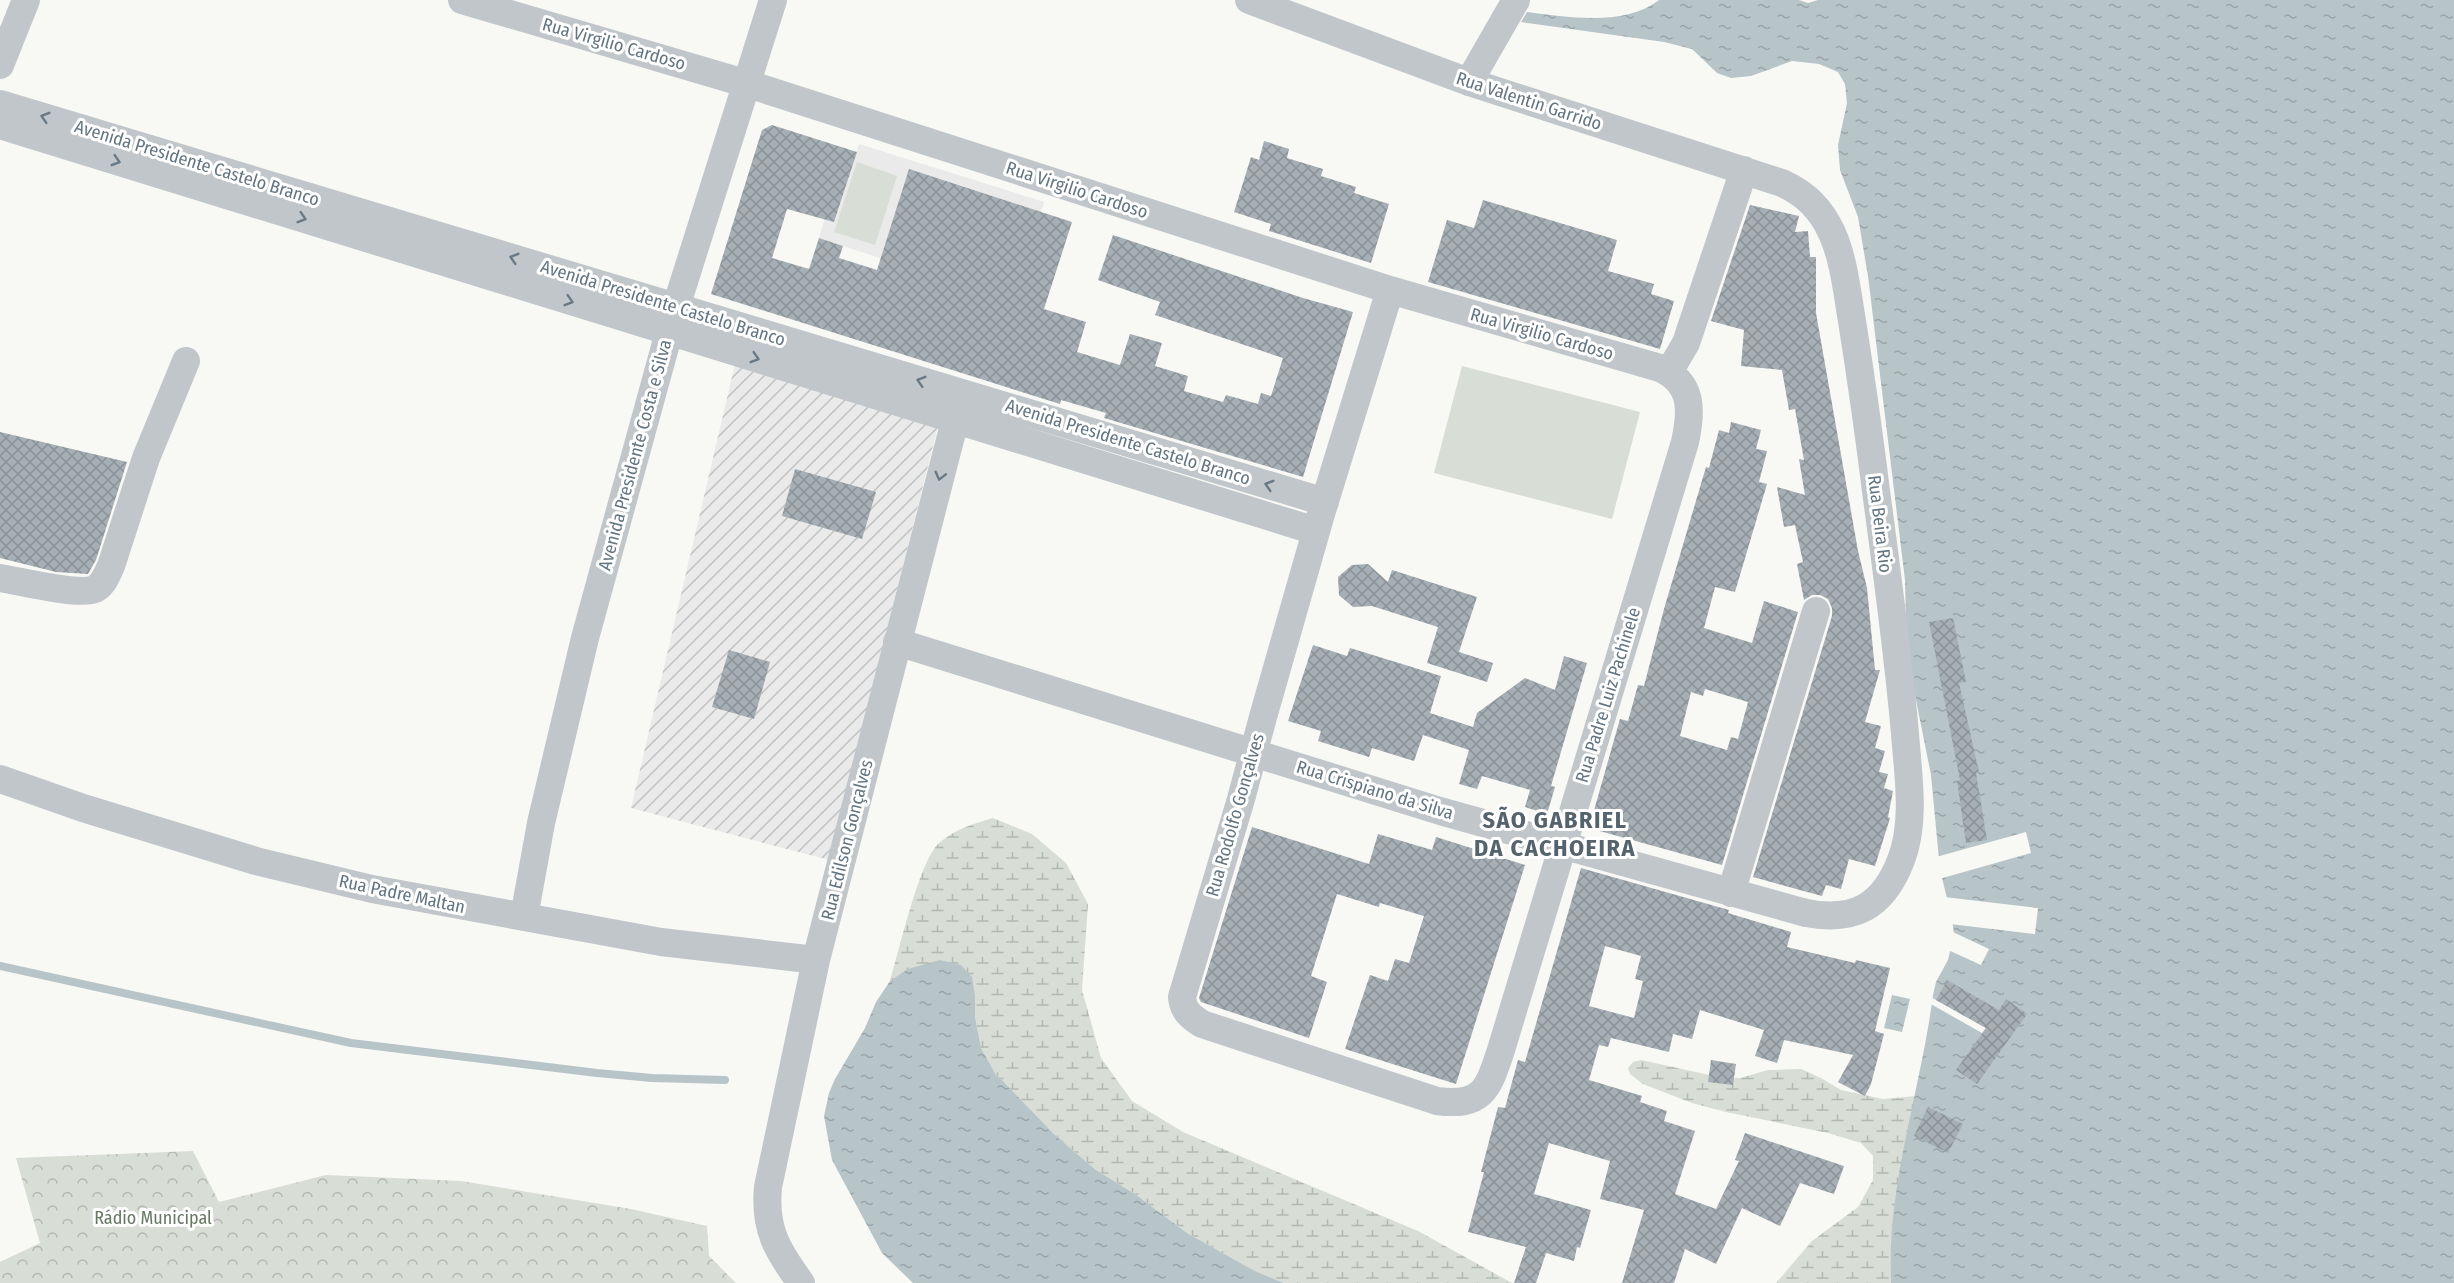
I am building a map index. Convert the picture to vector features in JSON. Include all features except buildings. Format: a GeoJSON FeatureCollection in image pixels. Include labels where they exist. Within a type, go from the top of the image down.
{"type":"FeatureCollection","features":[{"type":"Feature","properties":{"kind":"street"},"geometry":{"type":"LineString","coordinates":[[0,65],[26,0]]}},
{"type":"Feature","properties":{"kind":"street","name":"Rua Virgilio Cardoso"},"geometry":{"type":"LineString","coordinates":[[462,0],[748,84],[1677,381]]}},
{"type":"Feature","properties":{"kind":"street","name":"Avenida Presidente Costa e Silva"},"geometry":{"type":"LineString","coordinates":[[524,917],[542,823],[585,638],[673,319],[748,84],[772,0]]}},
{"type":"Feature","properties":{"kind":"street","name":"Rua Valentin Garrido"},"geometry":{"type":"LineString","coordinates":[[1249,0],[1469,82],[1744,170],[1788,186],[1809,199]]}},
{"type":"Feature","properties":{"kind":"street"},"geometry":{"type":"LineString","coordinates":[[1469,82],[1516,0]]}},
{"type":"Feature","properties":{"kind":"street","name":"Avenida Presidente Castelo Branco"},"geometry":{"type":"LineString","coordinates":[[0,104],[673,319],[958,406],[1317,531]]}},
{"type":"Feature","properties":{"kind":"street","name":"Avenida Presidente Castelo Branco"},"geometry":{"type":"LineString","coordinates":[[0,125],[673,319]]}},
{"type":"Feature","properties":{"kind":"street"},"geometry":{"type":"LineString","coordinates":[[1677,381],[1686,343],[1744,170]]}},
{"type":"Feature","properties":{"kind":"street","name":"Rua Beira Rio"},"geometry":{"type":"LineString","coordinates":[[1809,199],[1819,210],[1839,251],[1863,385],[1901,681],[1909,793],[1908,830],[1902,858]]}},
{"type":"Feature","properties":{"kind":"street","name":"Rua Rodolfo Gonçalves"},"geometry":{"type":"LineString","coordinates":[[1390,290],[1325,502],[1242,799],[1183,987],[1183,1006],[1202,1024],[1437,1101],[1468,1102],[1479,1096],[1489,1083],[1495,1069]]}},
{"type":"Feature","properties":{"kind":"street"},"geometry":{"type":"LineString","coordinates":[[0,578],[67,590],[90,590],[100,585],[111,566],[146,458],[186,361]]}},
{"type":"Feature","properties":{"kind":"street","name":"Rua Padre Luiz Pachinele"},"geometry":{"type":"LineString","coordinates":[[1495,1069],[1685,442],[1690,407],[1677,381]]}},
{"type":"Feature","properties":{"kind":"street","name":"Avenida Presidente Castelo Branco"},"geometry":{"type":"LineString","coordinates":[[958,406],[1325,502]]}},
{"type":"Feature","properties":{"kind":"street","name":"Rua Edilson Gonçalves"},"geometry":{"type":"LineString","coordinates":[[801,1283],[780,1254],[768,1224],[766,1206],[774,1155],[816,960],[958,406]]}},
{"type":"Feature","properties":{"kind":"street"},"geometry":{"type":"LineString","coordinates":[[1731,893],[1816,611]]}},
{"type":"Feature","properties":{"kind":"street","name":"Rua Crispiano da Silva"},"geometry":{"type":"LineString","coordinates":[[897,642],[1440,811],[1731,893],[1819,915],[1852,914],[1865,909],[1892,881],[1902,858]]}},
{"type":"Feature","properties":{"kind":"street","name":"Rua Padre Maltan"},"geometry":{"type":"LineString","coordinates":[[0,779],[83,808],[256,861],[372,889],[660,942],[816,960]]}},
{"type":"Feature","properties":{"kind":"shaded area"},"geometry":{"type":"Polygon","coordinates":[[[859,144],[1044,202],[1016,288],[919,271],[819,238],[828,208],[838,211],[859,144]]]}},
{"type":"Feature","properties":{"kind":"shaded area"},"geometry":{"type":"Polygon","coordinates":[[[735,364],[939,422],[829,860],[631,808],[735,364]]]}},
{"type":"Feature","properties":{"kind":"green space"},"geometry":{"type":"Polygon","coordinates":[[[857,162],[897,176],[875,245],[834,232],[857,162]]]}},
{"type":"Feature","properties":{"kind":"green space"},"geometry":{"type":"Polygon","coordinates":[[[1462,366],[1640,412],[1612,519],[1434,473],[1462,366]]]}},
{"type":"Feature","properties":{"kind":"green space"},"geometry":{"type":"Polygon","coordinates":[[[993,818],[1032,834],[1066,863],[1088,904],[1082,990],[1101,1058],[1132,1101],[1183,1132],[1418,1231],[1512,1283],[1284,1283],[1255,1271],[1187,1233],[1135,1194],[1096,1170],[1055,1135],[995,1073],[981,1048],[975,1017],[975,996],[890,981],[917,887],[932,853],[939,843],[951,834],[993,818]]]}},
{"type":"Feature","properties":{"kind":"green space"},"geometry":{"type":"Polygon","coordinates":[[[1641,1060],[1723,1078],[1740,1078],[1768,1070],[1801,1069],[1841,1090],[1883,1099],[1916,1096],[1894,1212],[1891,1283],[1776,1283],[1812,1241],[1858,1207],[1873,1180],[1873,1156],[1861,1143],[1828,1133],[1692,1103],[1643,1084],[1630,1074],[1628,1068],[1633,1062],[1641,1060]]]}},
{"type":"Feature","properties":{"kind":"green space","name":"Rádio Municipal"},"geometry":{"type":"Polygon","coordinates":[[[193,1151],[219,1202],[326,1175],[461,1181],[631,1209],[707,1226],[709,1256],[736,1283],[0,1283],[0,1262],[40,1243],[16,1158],[193,1151]]]}},
{"type":"Feature","properties":{"kind":"water"},"geometry":{"type":"Polygon","coordinates":[[[1659,0],[1799,0],[1808,3],[1818,0],[2454,0],[2454,1283],[1891,1283],[1891,1247],[1899,1175],[1933,995],[1936,982],[1948,960],[1954,934],[1940,870],[1931,775],[1914,690],[1906,624],[1905,580],[1868,276],[1858,217],[1840,170],[1838,145],[1847,103],[1845,84],[1838,72],[1819,64],[1792,61],[1751,76],[1731,78],[1717,73],[1692,49],[1664,42],[1521,22],[1527,12],[1578,18],[1613,17],[1629,14],[1659,0]]]}},
{"type":"Feature","properties":{"kind":"water"},"geometry":{"type":"Polygon","coordinates":[[[940,960],[961,965],[972,977],[975,1017],[981,1048],[995,1073],[1055,1135],[1096,1170],[1135,1194],[1187,1233],[1255,1271],[1284,1283],[913,1283],[882,1253],[832,1160],[824,1116],[835,1079],[865,1028],[876,1002],[890,981],[908,969],[940,960]]]}},
{"type":"Feature","properties":{"kind":"water"},"geometry":{"type":"Polygon","coordinates":[[[1892,995],[1910,999],[1902,1032],[1884,1028],[1892,995]]]}},
{"type":"Feature","properties":{"kind":"pier"},"geometry":{"type":"Polygon","coordinates":[[[2026,832],[2031,853],[1939,879],[1936,857],[2026,832]]]}},
{"type":"Feature","properties":{"kind":"pier"},"geometry":{"type":"Polygon","coordinates":[[[1944,897],[2038,908],[2035,934],[1950,924],[1944,897]]]}},
{"type":"Feature","properties":{"kind":"pier"},"geometry":{"type":"Polygon","coordinates":[[[1953,932],[1989,949],[1981,965],[1948,950],[1953,932]]]}},
{"type":"Feature","properties":{"kind":"pier"},"geometry":{"type":"Polygon","coordinates":[[[1929,996],[1986,1028],[1982,1033],[1929,1003],[1929,996]]]}},
{"type":"Feature","properties":{"kind":"waterway"},"geometry":{"type":"LineString","coordinates":[[0,966],[351,1043],[597,1073],[652,1078],[725,1080]]}},
{"type":"Feature","properties":{"kind":"district","name":"SÃO GABRIEL DA CACHOEIRA"},"geometry":{"type":"Point","coordinates":[1555,834]}}]}
